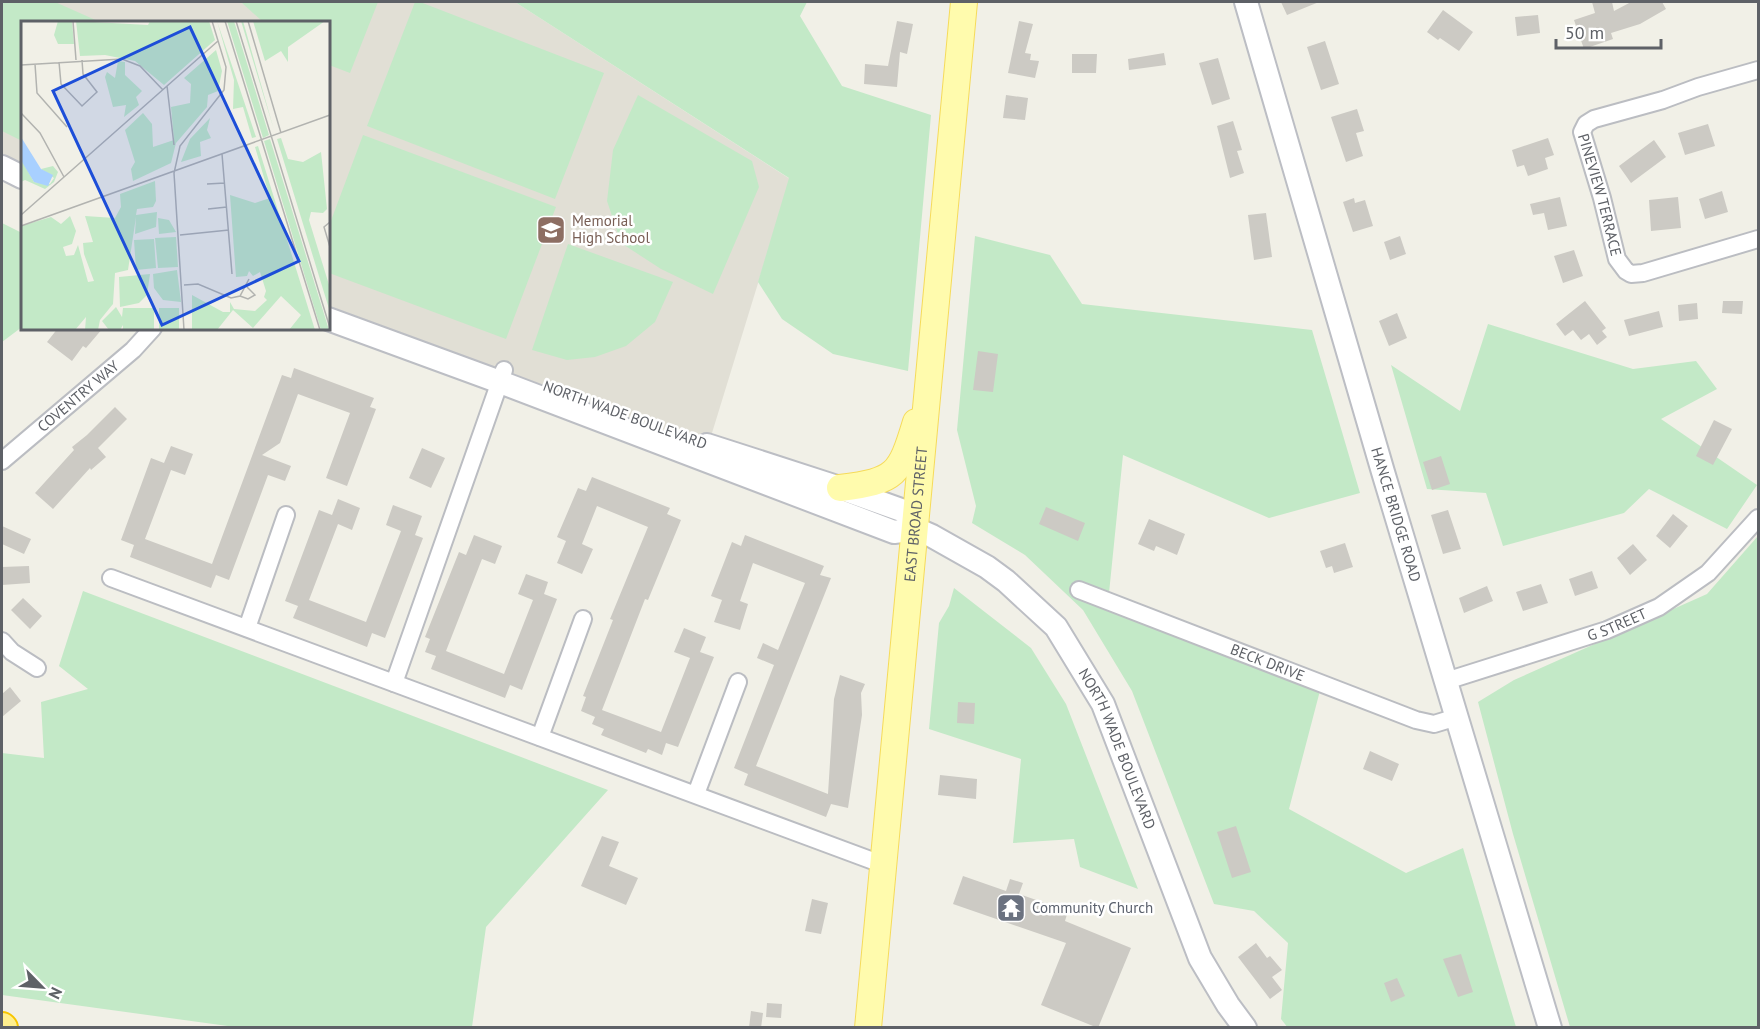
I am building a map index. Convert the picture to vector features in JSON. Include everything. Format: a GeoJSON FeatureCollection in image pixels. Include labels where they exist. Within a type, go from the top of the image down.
{"type":"FeatureCollection","features":[{"type":"Feature","properties":{"kind":"main road","name":"EAST BROAD STREET"},"geometry":{"type":"LineString","coordinates":[[868,1028],[964,2]]}},
{"type":"Feature","properties":{"kind":"main road","name":"HANCE BRIDGE ROAD"},"geometry":{"type":"LineString","coordinates":[[1246,2],[1550,1028]]}},
{"type":"Feature","properties":{"kind":"main road"},"geometry":{"type":"LineString","coordinates":[[2,167],[21,176]]}},
{"type":"Feature","properties":{"kind":"main road"},"geometry":{"type":"LineString","coordinates":[[2,181],[21,190]]}},
{"type":"Feature","properties":{"kind":"main road","name":"NORTH WADE BOULEVARD"},"geometry":{"type":"LineString","coordinates":[[330,307],[894,532],[916,530],[932,536],[987,567],[1006,581],[1056,627],[1103,704],[1200,958],[1228,1005],[1245,1028]]}},
{"type":"Feature","properties":{"kind":"main road","name":"NORTH WADE BOULEVARD"},"geometry":{"type":"LineString","coordinates":[[330,320],[840,488],[904,511],[916,530]]}},
{"type":"Feature","properties":{"kind":"main road"},"geometry":{"type":"LineString","coordinates":[[840,488],[882,481],[893,473],[908,447],[929,388]]}},
{"type":"Feature","properties":{"kind":"street","name":"PINEVIEW TERRACE"},"geometry":{"type":"LineString","coordinates":[[1758,70],[1698,87],[1663,100],[1594,118],[1586,124],[1582,132],[1617,259],[1626,271],[1631,274],[1643,273],[1758,238]]}},
{"type":"Feature","properties":{"kind":"street","name":"COVENTRY WAY"},"geometry":{"type":"LineString","coordinates":[[2,461],[134,350],[151,330]]}},
{"type":"Feature","properties":{"kind":"street"},"geometry":{"type":"LineString","coordinates":[[394,682],[502,376]]}},
{"type":"Feature","properties":{"kind":"street"},"geometry":{"type":"LineString","coordinates":[[247,628],[286,515]]}},
{"type":"Feature","properties":{"kind":"street","name":"G STREET"},"geometry":{"type":"LineString","coordinates":[[1446,681],[1606,630],[1659,607],[1708,573],[1758,518]]}},
{"type":"Feature","properties":{"kind":"street"},"geometry":{"type":"LineString","coordinates":[[111,578],[884,865]]}},
{"type":"Feature","properties":{"kind":"street","name":"BECK DRIVE"},"geometry":{"type":"LineString","coordinates":[[1079,590],[1416,720],[1434,724],[1457,717]]}},
{"type":"Feature","properties":{"kind":"street"},"geometry":{"type":"LineString","coordinates":[[540,737],[583,620]]}},
{"type":"Feature","properties":{"kind":"street"},"geometry":{"type":"LineString","coordinates":[[2,641],[12,652],[37,668]]}},
{"type":"Feature","properties":{"kind":"street"},"geometry":{"type":"LineString","coordinates":[[696,794],[738,682]]}},
{"type":"Feature","properties":{"kind":"shaded area","name":"Memorial High School"},"geometry":{"type":"Polygon","coordinates":[[[2,2],[515,2],[790,179],[708,446],[330,306],[330,21],[21,21],[21,176],[2,167],[2,2]]]}},
{"type":"Feature","properties":{"kind":"green space"},"geometry":{"type":"Polygon","coordinates":[[[2,2],[55,2],[98,21],[21,21],[21,140],[2,131],[2,2]]]}},
{"type":"Feature","properties":{"kind":"green space"},"geometry":{"type":"Polygon","coordinates":[[[241,2],[378,2],[350,73],[330,65],[330,21],[262,21],[241,2]]]}},
{"type":"Feature","properties":{"kind":"green space"},"geometry":{"type":"Polygon","coordinates":[[[415,2],[604,73],[555,199],[367,126],[415,2]]]}},
{"type":"Feature","properties":{"kind":"green space"},"geometry":{"type":"Polygon","coordinates":[[[515,2],[807,2],[800,16],[842,86],[931,115],[908,371],[833,354],[782,319],[758,282],[789,178],[515,2]]]}},
{"type":"Feature","properties":{"kind":"green space"},"geometry":{"type":"Polygon","coordinates":[[[638,95],[752,161],[759,187],[713,294],[661,269],[621,243],[607,201],[613,150],[638,95]]]}},
{"type":"Feature","properties":{"kind":"green space"},"geometry":{"type":"Polygon","coordinates":[[[363,135],[556,207],[506,339],[330,273],[330,223],[363,135]]]}},
{"type":"Feature","properties":{"kind":"green space"},"geometry":{"type":"Polygon","coordinates":[[[2,223],[21,232],[21,328],[2,342],[2,223]]]}},
{"type":"Feature","properties":{"kind":"green space"},"geometry":{"type":"Polygon","coordinates":[[[975,236],[1050,255],[1082,304],[1312,330],[1360,493],[1269,518],[1123,455],[1108,603],[1322,683],[1289,809],[1406,873],[1463,848],[1516,1027],[1288,1028],[1281,1019],[1288,943],[1254,911],[1214,904],[1132,691],[1083,610],[1025,555],[972,523],[976,506],[957,430],[975,236]]]}},
{"type":"Feature","properties":{"kind":"green space"},"geometry":{"type":"Polygon","coordinates":[[[568,244],[673,282],[655,322],[626,346],[595,357],[567,360],[532,350],[568,244]]]}},
{"type":"Feature","properties":{"kind":"green space"},"geometry":{"type":"Polygon","coordinates":[[[1488,324],[1633,369],[1696,361],[1717,389],[1661,419],[1757,485],[1727,529],[1649,489],[1624,513],[1503,546],[1486,493],[1427,489],[1391,365],[1460,411],[1488,324]]]}},
{"type":"Feature","properties":{"kind":"green space"},"geometry":{"type":"Polygon","coordinates":[[[1758,536],[1758,1027],[1570,1027],[1513,834],[1478,702],[1514,680],[1707,594],[1758,536]]]}},
{"type":"Feature","properties":{"kind":"green space"},"geometry":{"type":"Polygon","coordinates":[[[954,588],[1031,648],[1066,704],[1138,889],[1080,867],[1074,839],[1013,843],[1021,759],[929,729],[939,623],[949,606],[954,588]]]}},
{"type":"Feature","properties":{"kind":"green space"},"geometry":{"type":"Polygon","coordinates":[[[83,591],[608,790],[486,927],[472,1027],[235,1027],[2,995],[2,753],[44,758],[41,702],[88,689],[59,666],[83,591]]]}},
{"type":"Feature","properties":{"kind":"building"},"geometry":{"type":"Polygon","coordinates":[[[1281,2],[1319,2],[1287,15],[1281,2]]]}},
{"type":"Feature","properties":{"kind":"building"},"geometry":{"type":"Polygon","coordinates":[[[1592,2],[1612,2],[1614,11],[1631,2],[1662,2],[1666,9],[1640,24],[1611,33],[1613,39],[1584,49],[1574,20],[1595,13],[1592,2]]]}},
{"type":"Feature","properties":{"kind":"building"},"geometry":{"type":"Polygon","coordinates":[[[1443,10],[1473,32],[1459,51],[1427,32],[1443,10]]]}},
{"type":"Feature","properties":{"kind":"building"},"geometry":{"type":"Polygon","coordinates":[[[1538,15],[1540,33],[1517,36],[1515,17],[1538,15]]]}},
{"type":"Feature","properties":{"kind":"building"},"geometry":{"type":"Polygon","coordinates":[[[897,21],[913,24],[907,54],[900,52],[897,87],[864,84],[865,64],[888,66],[897,21]]]}},
{"type":"Feature","properties":{"kind":"building"},"geometry":{"type":"Polygon","coordinates":[[[1019,21],[1033,24],[1025,53],[1031,54],[1030,60],[1039,61],[1035,78],[1008,73],[1019,21]]]}},
{"type":"Feature","properties":{"kind":"building"},"geometry":{"type":"Polygon","coordinates":[[[1325,41],[1339,84],[1321,90],[1307,47],[1325,41]]]}},
{"type":"Feature","properties":{"kind":"building"},"geometry":{"type":"Polygon","coordinates":[[[1164,53],[1166,65],[1129,70],[1128,59],[1164,53]]]}},
{"type":"Feature","properties":{"kind":"building"},"geometry":{"type":"Polygon","coordinates":[[[1072,54],[1097,54],[1096,73],[1072,73],[1072,54]]]}},
{"type":"Feature","properties":{"kind":"building"},"geometry":{"type":"Polygon","coordinates":[[[1218,58],[1230,99],[1212,105],[1199,63],[1218,58]]]}},
{"type":"Feature","properties":{"kind":"building"},"geometry":{"type":"Polygon","coordinates":[[[1006,95],[1028,98],[1025,120],[1003,118],[1006,95]]]}},
{"type":"Feature","properties":{"kind":"building"},"geometry":{"type":"Polygon","coordinates":[[[1357,109],[1364,131],[1356,133],[1363,156],[1346,162],[1331,117],[1357,109]]]}},
{"type":"Feature","properties":{"kind":"building"},"geometry":{"type":"Polygon","coordinates":[[[1233,121],[1242,150],[1237,151],[1244,173],[1230,178],[1217,126],[1233,121]]]}},
{"type":"Feature","properties":{"kind":"building"},"geometry":{"type":"Polygon","coordinates":[[[1708,124],[1715,146],[1685,155],[1678,133],[1708,124]]]}},
{"type":"Feature","properties":{"kind":"building"},"geometry":{"type":"Polygon","coordinates":[[[1548,138],[1554,155],[1545,158],[1548,169],[1528,176],[1524,165],[1517,167],[1512,150],[1548,138]]]}},
{"type":"Feature","properties":{"kind":"building"},"geometry":{"type":"Polygon","coordinates":[[[1654,140],[1666,157],[1631,183],[1619,166],[1654,140]]]}},
{"type":"Feature","properties":{"kind":"building"},"geometry":{"type":"Polygon","coordinates":[[[1722,191],[1728,212],[1705,219],[1699,199],[1722,191]]]}},
{"type":"Feature","properties":{"kind":"building"},"geometry":{"type":"Polygon","coordinates":[[[1560,197],[1567,226],[1548,230],[1544,213],[1533,215],[1530,204],[1560,197]]]}},
{"type":"Feature","properties":{"kind":"building"},"geometry":{"type":"Polygon","coordinates":[[[1678,197],[1681,228],[1651,231],[1649,200],[1678,197]]]}},
{"type":"Feature","properties":{"kind":"building"},"geometry":{"type":"Polygon","coordinates":[[[1354,198],[1355,203],[1365,200],[1373,226],[1353,232],[1343,202],[1354,198]]]}},
{"type":"Feature","properties":{"kind":"building"},"geometry":{"type":"Polygon","coordinates":[[[1266,213],[1272,257],[1254,260],[1248,215],[1266,213]]]}},
{"type":"Feature","properties":{"kind":"building"},"geometry":{"type":"Polygon","coordinates":[[[1400,236],[1406,254],[1390,260],[1384,242],[1400,236]]]}},
{"type":"Feature","properties":{"kind":"building"},"geometry":{"type":"Polygon","coordinates":[[[1574,250],[1583,276],[1563,283],[1554,256],[1574,250]]]}},
{"type":"Feature","properties":{"kind":"building"},"geometry":{"type":"Polygon","coordinates":[[[1585,301],[1606,328],[1602,331],[1607,337],[1597,345],[1589,334],[1581,340],[1573,330],[1565,336],[1556,324],[1585,301]]]}},
{"type":"Feature","properties":{"kind":"building"},"geometry":{"type":"Polygon","coordinates":[[[1723,301],[1743,301],[1742,314],[1722,313],[1723,301]]]}},
{"type":"Feature","properties":{"kind":"building"},"geometry":{"type":"Polygon","coordinates":[[[1697,303],[1698,319],[1679,321],[1678,305],[1697,303]]]}},
{"type":"Feature","properties":{"kind":"building"},"geometry":{"type":"Polygon","coordinates":[[[1659,311],[1663,327],[1629,336],[1624,320],[1659,311]]]}},
{"type":"Feature","properties":{"kind":"building"},"geometry":{"type":"Polygon","coordinates":[[[1397,313],[1407,338],[1389,346],[1379,321],[1397,313]]]}},
{"type":"Feature","properties":{"kind":"building"},"geometry":{"type":"Polygon","coordinates":[[[56,330],[101,330],[86,348],[83,346],[72,361],[47,342],[56,330]]]}},
{"type":"Feature","properties":{"kind":"building"},"geometry":{"type":"Polygon","coordinates":[[[978,351],[998,354],[993,392],[973,390],[978,351]]]}},
{"type":"Feature","properties":{"kind":"building"},"geometry":{"type":"Polygon","coordinates":[[[294,368],[374,398],[370,407],[376,409],[347,486],[326,478],[350,413],[298,394],[280,443],[262,455],[291,466],[285,481],[268,475],[229,580],[216,575],[211,588],[130,557],[134,545],[121,540],[151,458],[164,463],[171,446],[193,454],[185,475],[171,470],[145,539],[212,564],[282,375],[291,378],[294,368]]]}},
{"type":"Feature","properties":{"kind":"building"},"geometry":{"type":"Polygon","coordinates":[[[115,407],[127,419],[98,448],[106,457],[91,470],[90,468],[53,509],[35,493],[74,450],[72,447],[115,407]]]}},
{"type":"Feature","properties":{"kind":"building"},"geometry":{"type":"Polygon","coordinates":[[[1714,420],[1732,429],[1713,465],[1696,456],[1714,420]]]}},
{"type":"Feature","properties":{"kind":"building"},"geometry":{"type":"Polygon","coordinates":[[[422,448],[445,458],[431,488],[409,478],[422,448]]]}},
{"type":"Feature","properties":{"kind":"building"},"geometry":{"type":"Polygon","coordinates":[[[1441,456],[1450,484],[1432,490],[1423,462],[1441,456]]]}},
{"type":"Feature","properties":{"kind":"building"},"geometry":{"type":"Polygon","coordinates":[[[592,477],[670,508],[667,514],[681,520],[648,600],[645,599],[602,710],[661,732],[690,658],[674,652],[684,628],[706,637],[700,652],[714,657],[678,747],[666,743],[662,755],[648,749],[646,753],[601,735],[604,729],[592,724],[595,717],[581,711],[586,697],[583,696],[613,620],[610,619],[648,527],[597,506],[582,544],[593,549],[582,574],[557,563],[566,541],[557,537],[578,488],[586,491],[592,477]]]}},
{"type":"Feature","properties":{"kind":"building"},"geometry":{"type":"Polygon","coordinates":[[[338,499],[360,508],[352,530],[338,524],[309,600],[366,622],[401,531],[386,525],[393,505],[422,516],[415,535],[423,538],[385,638],[372,633],[367,647],[293,618],[298,606],[285,601],[319,510],[332,515],[338,499]]]}},
{"type":"Feature","properties":{"kind":"building"},"geometry":{"type":"Polygon","coordinates":[[[1046,507],[1085,523],[1078,541],[1039,524],[1046,507]]]}},
{"type":"Feature","properties":{"kind":"building"},"geometry":{"type":"Polygon","coordinates":[[[1448,510],[1461,549],[1443,554],[1431,515],[1448,510]]]}},
{"type":"Feature","properties":{"kind":"building"},"geometry":{"type":"Polygon","coordinates":[[[1673,514],[1688,526],[1670,548],[1656,536],[1673,514]]]}},
{"type":"Feature","properties":{"kind":"building"},"geometry":{"type":"Polygon","coordinates":[[[1149,519],[1185,534],[1177,555],[1156,546],[1154,551],[1138,544],[1149,519]]]}},
{"type":"Feature","properties":{"kind":"building"},"geometry":{"type":"Polygon","coordinates":[[[2,526],[31,539],[24,554],[2,544],[2,526]]]}},
{"type":"Feature","properties":{"kind":"building"},"geometry":{"type":"Polygon","coordinates":[[[474,535],[502,546],[495,564],[482,559],[446,651],[504,674],[533,600],[518,594],[526,574],[548,582],[544,594],[557,599],[522,690],[510,685],[505,698],[431,669],[436,656],[425,652],[430,639],[425,637],[459,552],[466,555],[474,535]]]}},
{"type":"Feature","properties":{"kind":"building"},"geometry":{"type":"Polygon","coordinates":[[[745,535],[824,566],[820,575],[831,578],[756,766],[828,794],[834,699],[840,675],[865,684],[861,693],[862,715],[848,808],[831,804],[826,817],[744,785],[748,774],[734,768],[774,665],[757,658],[763,643],[778,650],[805,583],[753,563],[740,601],[748,604],[740,630],[714,622],[722,600],[711,596],[732,542],[741,546],[745,535]]]}},
{"type":"Feature","properties":{"kind":"building"},"geometry":{"type":"Polygon","coordinates":[[[1345,543],[1353,567],[1334,573],[1332,566],[1326,568],[1320,551],[1345,543]]]}},
{"type":"Feature","properties":{"kind":"building"},"geometry":{"type":"Polygon","coordinates":[[[1633,544],[1647,560],[1630,575],[1617,558],[1633,544]]]}},
{"type":"Feature","properties":{"kind":"building"},"geometry":{"type":"Polygon","coordinates":[[[29,566],[30,583],[2,585],[2,567],[29,566]]]}},
{"type":"Feature","properties":{"kind":"building"},"geometry":{"type":"Polygon","coordinates":[[[1592,571],[1598,588],[1575,596],[1569,579],[1592,571]]]}},
{"type":"Feature","properties":{"kind":"building"},"geometry":{"type":"Polygon","coordinates":[[[1541,584],[1548,603],[1523,611],[1516,592],[1541,584]]]}},
{"type":"Feature","properties":{"kind":"building"},"geometry":{"type":"Polygon","coordinates":[[[1487,586],[1493,601],[1464,613],[1459,598],[1487,586]]]}},
{"type":"Feature","properties":{"kind":"building"},"geometry":{"type":"Polygon","coordinates":[[[23,598],[42,616],[30,629],[11,610],[23,598]]]}},
{"type":"Feature","properties":{"kind":"building"},"geometry":{"type":"Polygon","coordinates":[[[10,687],[21,701],[2,717],[2,694],[10,687]]]}},
{"type":"Feature","properties":{"kind":"building"},"geometry":{"type":"Polygon","coordinates":[[[958,702],[975,703],[974,724],[957,723],[958,702]]]}},
{"type":"Feature","properties":{"kind":"building"},"geometry":{"type":"Polygon","coordinates":[[[1370,751],[1399,764],[1392,781],[1363,769],[1370,751]]]}},
{"type":"Feature","properties":{"kind":"building"},"geometry":{"type":"Polygon","coordinates":[[[940,775],[977,779],[976,799],[938,795],[940,775]]]}},
{"type":"Feature","properties":{"kind":"building"},"geometry":{"type":"Polygon","coordinates":[[[1236,826],[1251,872],[1232,878],[1217,832],[1236,826]]]}},
{"type":"Feature","properties":{"kind":"building"},"geometry":{"type":"Polygon","coordinates":[[[602,836],[619,842],[609,866],[638,878],[626,905],[581,886],[602,836]]]}},
{"type":"Feature","properties":{"kind":"building"},"geometry":{"type":"Polygon","coordinates":[[[963,876],[1006,891],[1010,879],[1023,883],[1019,894],[1068,911],[1065,921],[1131,948],[1098,1028],[1041,1005],[1066,943],[953,904],[963,876]]]}},
{"type":"Feature","properties":{"kind":"building"},"geometry":{"type":"Polygon","coordinates":[[[812,899],[828,903],[821,934],[805,931],[812,899]]]}},
{"type":"Feature","properties":{"kind":"building"},"geometry":{"type":"Polygon","coordinates":[[[1256,943],[1267,958],[1270,956],[1282,970],[1272,977],[1282,990],[1270,999],[1238,957],[1256,943]]]}},
{"type":"Feature","properties":{"kind":"building"},"geometry":{"type":"Polygon","coordinates":[[[1461,954],[1473,992],[1458,997],[1443,959],[1461,954]]]}},
{"type":"Feature","properties":{"kind":"building"},"geometry":{"type":"Polygon","coordinates":[[[1397,978],[1405,996],[1391,1002],[1384,983],[1397,978]]]}},
{"type":"Feature","properties":{"kind":"building"},"geometry":{"type":"Polygon","coordinates":[[[767,1003],[782,1004],[781,1018],[766,1017],[767,1003]]]}},
{"type":"Feature","properties":{"kind":"building"},"geometry":{"type":"Polygon","coordinates":[[[751,1011],[763,1013],[761,1028],[749,1028],[751,1011]]]}},
{"type":"Feature","properties":{"kind":"place","name":"Memorial High School"},"geometry":{"type":"Point","coordinates":[551,230]}},
{"type":"Feature","properties":{"kind":"place","name":"Community Church"},"geometry":{"type":"Point","coordinates":[1011,908]}}]}
